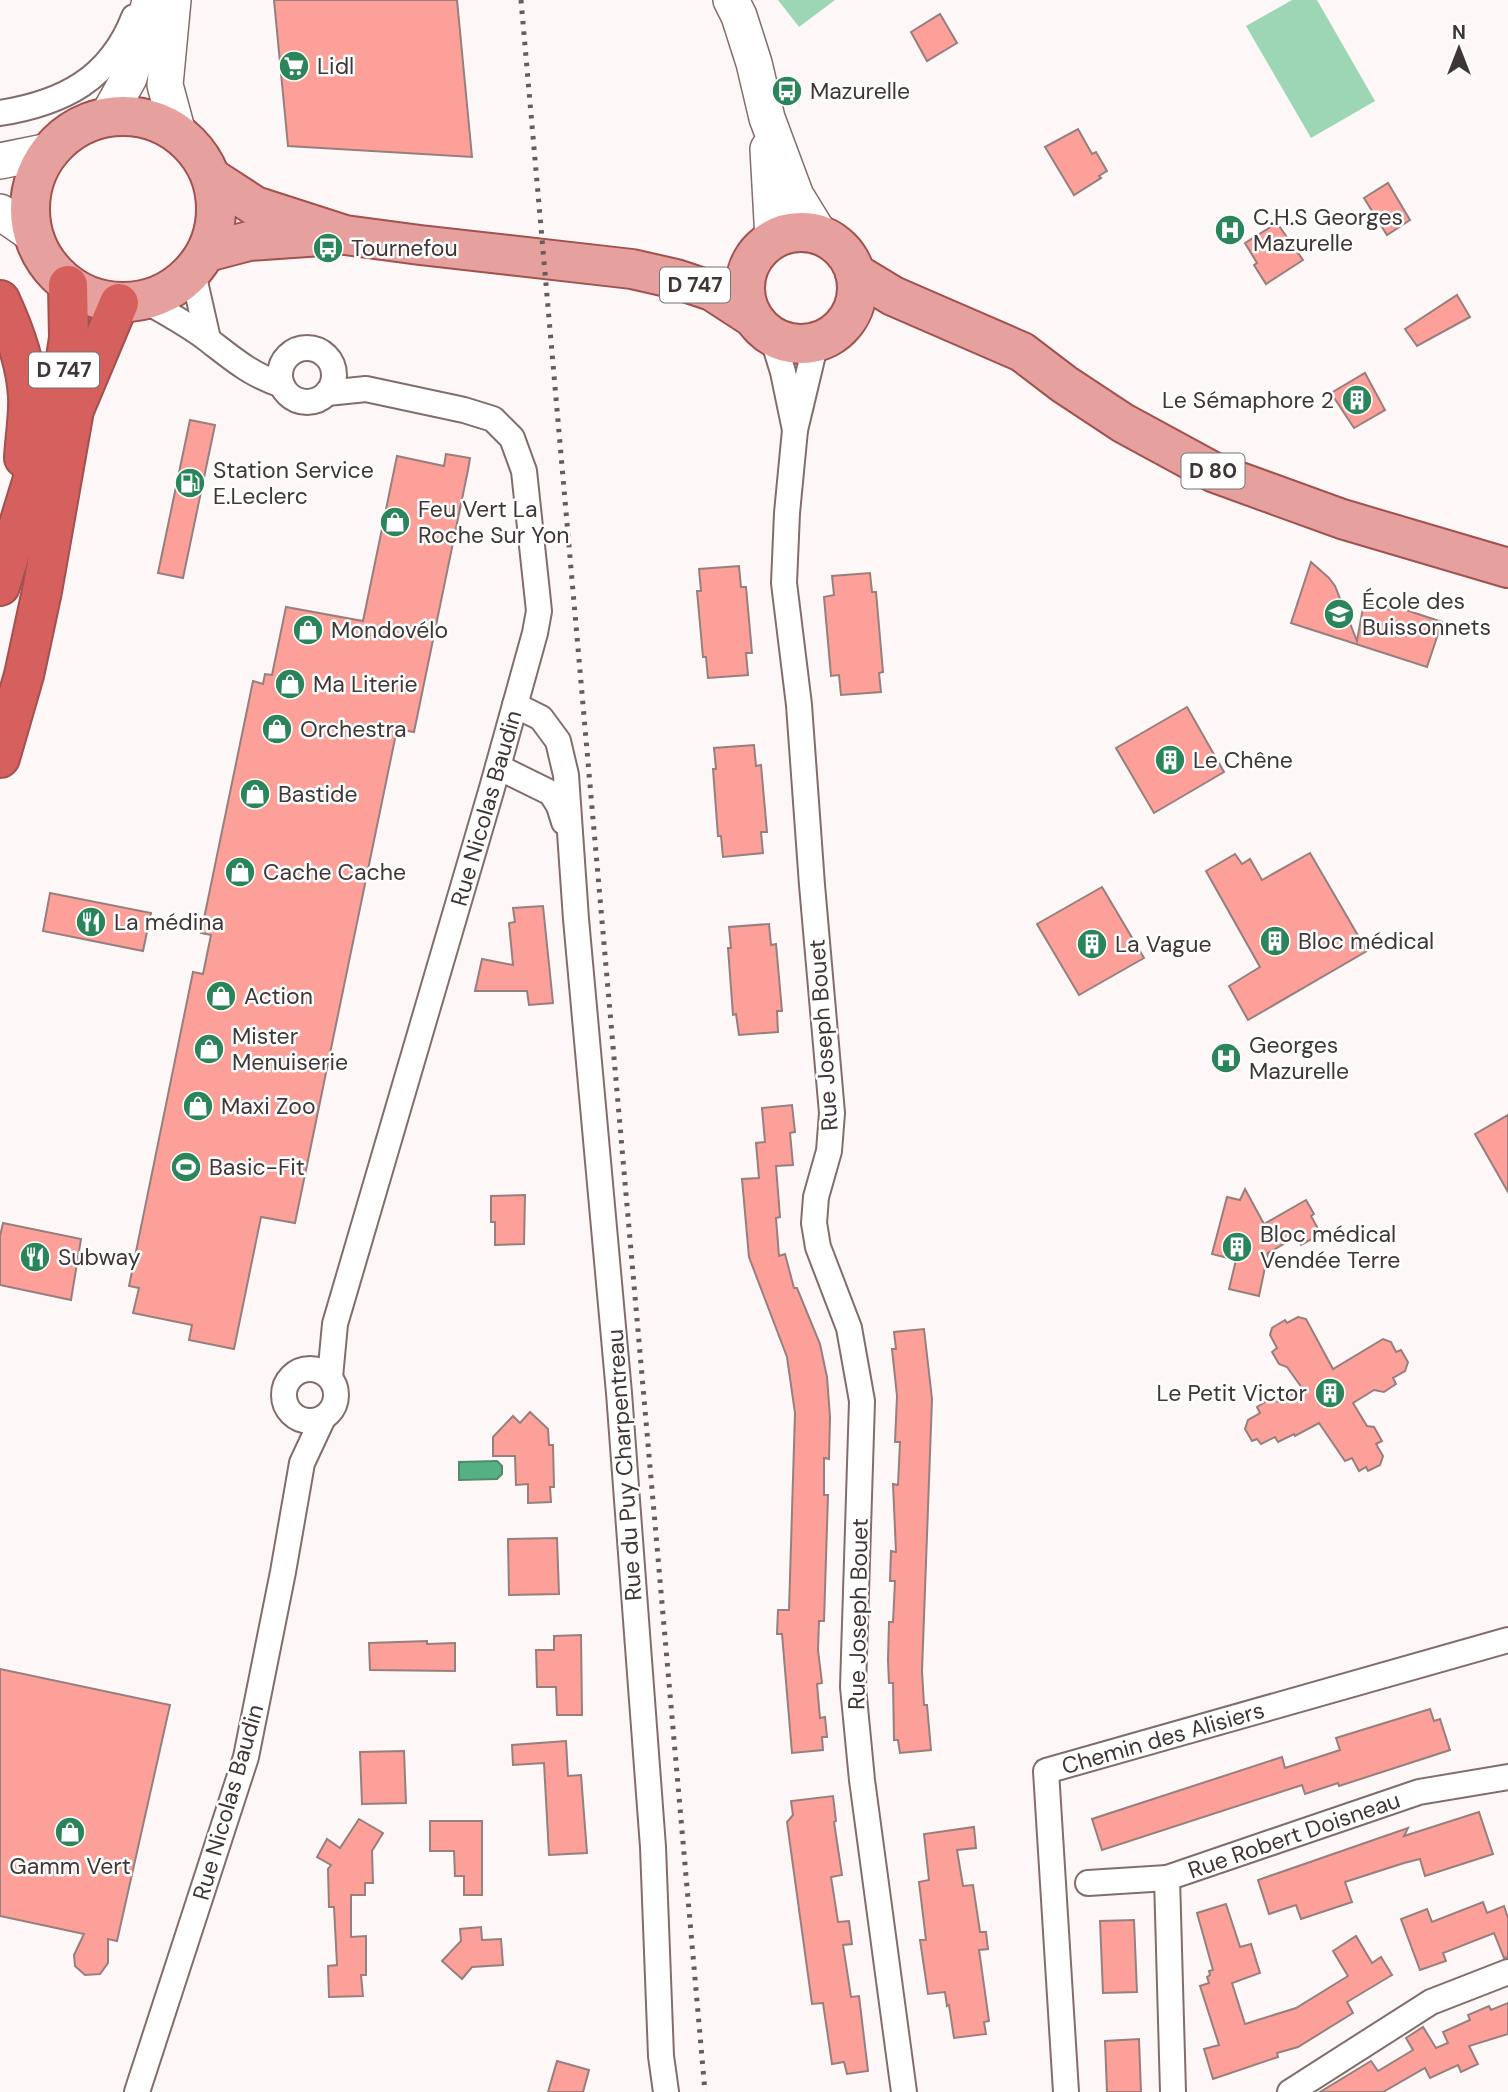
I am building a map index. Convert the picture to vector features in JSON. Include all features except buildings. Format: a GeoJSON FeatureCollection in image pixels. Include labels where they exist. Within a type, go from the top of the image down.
{"type":"FeatureCollection","features":[{"type":"Feature","properties":{"kind":"highway","name":"D 747"},"geometry":{"type":"LineString","coordinates":[[0,586],[62,384],[69,338],[68,285]]}},
{"type":"Feature","properties":{"kind":"highway"},"geometry":{"type":"LineString","coordinates":[[0,300],[17,344],[28,397],[24,459],[0,553]]}},
{"type":"Feature","properties":{"kind":"highway","name":"D 747"},"geometry":{"type":"LineString","coordinates":[[0,758],[32,639],[74,410],[133,302]]}},
{"type":"Feature","properties":{"kind":"main road"},"geometry":{"type":"LineString","coordinates":[[107,117],[129,78],[144,32],[150,0]]}},
{"type":"Feature","properties":{"kind":"main road"},"geometry":{"type":"LineString","coordinates":[[173,0],[166,85],[178,133]]}},
{"type":"Feature","properties":{"kind":"main road"},"geometry":{"type":"LineString","coordinates":[[731,0],[754,63],[767,118],[796,196],[820,235]]}},
{"type":"Feature","properties":{"kind":"main road"},"geometry":{"type":"LineString","coordinates":[[132,116],[156,121],[178,133],[198,153],[212,178],[217,203],[216,228],[200,262],[172,290],[133,302],[92,298],[68,285],[46,263],[32,234],[29,205],[35,177],[49,151],[66,135],[85,123],[107,117],[132,116]]}},
{"type":"Feature","properties":{"kind":"main road"},"geometry":{"type":"LineString","coordinates":[[764,248],[767,118]]}},
{"type":"Feature","properties":{"kind":"main road"},"geometry":{"type":"LineString","coordinates":[[0,161],[49,151]]}},
{"type":"Feature","properties":{"kind":"main road","name":"D 747"},"geometry":{"type":"LineString","coordinates":[[212,178],[255,206],[345,234],[420,245],[632,268],[676,279],[712,291],[762,326]]}},
{"type":"Feature","properties":{"kind":"main road"},"geometry":{"type":"LineString","coordinates":[[0,212],[32,234]]}},
{"type":"Feature","properties":{"kind":"main road"},"geometry":{"type":"LineString","coordinates":[[796,232],[820,235],[836,244],[848,257],[855,273],[857,291],[853,309],[830,333],[794,343],[762,326],[746,302],[747,270],[764,248],[796,232]]}},
{"type":"Feature","properties":{"kind":"main road","name":"D 747"},"geometry":{"type":"LineString","coordinates":[[200,262],[259,240],[345,234]]}},
{"type":"Feature","properties":{"kind":"main road","name":"D 747"},"geometry":{"type":"LineString","coordinates":[[632,268],[717,264],[764,248]]}},
{"type":"Feature","properties":{"kind":"main road","name":"D 80"},"geometry":{"type":"LineString","coordinates":[[855,273],[893,296],[1022,352],[1123,423],[1215,473],[1342,519],[1508,568]]}},
{"type":"Feature","properties":{"kind":"main road","name":"D 80"},"geometry":{"type":"LineString","coordinates":[[830,333],[883,318],[943,319]]}},
{"type":"Feature","properties":{"kind":"street"},"geometry":{"type":"LineString","coordinates":[[0,113],[34,108],[68,94],[104,67],[121,47],[140,0]]}},
{"type":"Feature","properties":{"kind":"street"},"geometry":{"type":"LineString","coordinates":[[200,262],[208,339]]}},
{"type":"Feature","properties":{"kind":"street"},"geometry":{"type":"LineString","coordinates":[[133,302],[208,339],[260,378],[282,385]]}},
{"type":"Feature","properties":{"kind":"street","name":"Rue Joseph Bouet"},"geometry":{"type":"LineString","coordinates":[[762,326],[783,372],[794,430]]}},
{"type":"Feature","properties":{"kind":"street","name":"Rue Joseph Bouet"},"geometry":{"type":"LineString","coordinates":[[830,333],[794,430],[784,583],[799,705],[832,1113],[830,1151],[816,1197],[814,1223],[818,1247],[849,1328],[862,1401],[853,1687],[862,1780],[904,2092]]}},
{"type":"Feature","properties":{"kind":"street"},"geometry":{"type":"LineString","coordinates":[[300,348],[324,354],[333,368],[334,376],[327,393],[319,399],[303,401],[288,394],[282,385],[280,371],[286,358],[300,348]]}},
{"type":"Feature","properties":{"kind":"street"},"geometry":{"type":"LineString","coordinates":[[236,362],[286,358]]}},
{"type":"Feature","properties":{"kind":"street","name":"Rue Nicolas Baudin"},"geometry":{"type":"LineString","coordinates":[[333,368],[366,389]]}},
{"type":"Feature","properties":{"kind":"street","name":"Rue Nicolas Baudin"},"geometry":{"type":"LineString","coordinates":[[327,393],[366,389],[464,410],[493,419],[512,438],[524,471],[539,611],[516,705],[335,1324],[330,1377]]}},
{"type":"Feature","properties":{"kind":"street","name":"Rue du Puy Charpentreau"},"geometry":{"type":"LineString","coordinates":[[516,705],[541,718],[558,741],[566,775],[569,840],[619,1393],[653,1847],[661,2056],[666,2092]]}},
{"type":"Feature","properties":{"kind":"street","name":"Rue du Puy Charpentreau"},"geometry":{"type":"LineString","coordinates":[[498,767],[551,793],[559,806],[569,840]]}},
{"type":"Feature","properties":{"kind":"street","name":"Rue Nicolas Baudin"},"geometry":{"type":"LineString","coordinates":[[305,1368],[335,1324]]}},
{"type":"Feature","properties":{"kind":"street"},"geometry":{"type":"LineString","coordinates":[[305,1368],[320,1370],[330,1377],[337,1394],[333,1408],[323,1418],[306,1422],[291,1415],[284,1404],[283,1389],[294,1373],[305,1368]]}},
{"type":"Feature","properties":{"kind":"street","name":"Rue Nicolas Baudin"},"geometry":{"type":"LineString","coordinates":[[291,1415],[302,1463]]}},
{"type":"Feature","properties":{"kind":"street","name":"Rue Nicolas Baudin"},"geometry":{"type":"LineString","coordinates":[[137,2092],[246,1757],[302,1463],[323,1418]]}},
{"type":"Feature","properties":{"kind":"street","name":"Chemin des Alisiers"},"geometry":{"type":"LineString","coordinates":[[1066,2092],[1046,1771],[1508,1640]]}},
{"type":"Feature","properties":{"kind":"street","name":"Rue Robert Doisneau"},"geometry":{"type":"LineString","coordinates":[[1173,2092],[1167,1878],[1419,1792],[1508,1777]]}},
{"type":"Feature","properties":{"kind":"street"},"geometry":{"type":"LineString","coordinates":[[1088,1883],[1167,1878]]}},
{"type":"Feature","properties":{"kind":"street"},"geometry":{"type":"LineString","coordinates":[[1290,2092],[1432,2003],[1508,1972]]}},
{"type":"Feature","properties":{"kind":"shaded area"},"geometry":{"type":"Polygon","coordinates":[[[778,0],[835,0],[799,27],[778,0]]]}},
{"type":"Feature","properties":{"kind":"shaded area"},"geometry":{"type":"Polygon","coordinates":[[[1292,0],[1317,0],[1375,101],[1311,138],[1246,26],[1292,0]]]}},
{"type":"Feature","properties":{"kind":"shaded area"},"geometry":{"type":"Polygon","coordinates":[[[497,1461],[502,1466],[502,1474],[497,1479],[459,1480],[459,1462],[497,1461]]]}},
{"type":"Feature","properties":{"kind":"railway"},"geometry":{"type":"LineString","coordinates":[[521,0],[705,2092]]}},
{"type":"Feature","properties":{"kind":"place","name":"Lidl"},"geometry":{"type":"Point","coordinates":[294,66]}},
{"type":"Feature","properties":{"kind":"place","name":"Mazurelle"},"geometry":{"type":"Point","coordinates":[787,91]}},
{"type":"Feature","properties":{"kind":"place","name":"C.H.S Georges Mazurelle"},"geometry":{"type":"Point","coordinates":[1230,230]}},
{"type":"Feature","properties":{"kind":"place","name":"Tournefou"},"geometry":{"type":"Point","coordinates":[328,248]}},
{"type":"Feature","properties":{"kind":"place","name":"Le Sémaphore 2"},"geometry":{"type":"Point","coordinates":[1357,400]}},
{"type":"Feature","properties":{"kind":"place","name":"Station Service E.Leclerc"},"geometry":{"type":"Point","coordinates":[190,483]}},
{"type":"Feature","properties":{"kind":"place","name":"Feu Vert La Roche Sur Yon"},"geometry":{"type":"Point","coordinates":[395,522]}},
{"type":"Feature","properties":{"kind":"place","name":"École des Buissonnets"},"geometry":{"type":"Point","coordinates":[1339,614]}},
{"type":"Feature","properties":{"kind":"place","name":"Mondovélo"},"geometry":{"type":"Point","coordinates":[308,630]}},
{"type":"Feature","properties":{"kind":"place","name":"Ma Literie"},"geometry":{"type":"Point","coordinates":[290,684]}},
{"type":"Feature","properties":{"kind":"place","name":"Orchestra"},"geometry":{"type":"Point","coordinates":[277,729]}},
{"type":"Feature","properties":{"kind":"place","name":"Le Chêne"},"geometry":{"type":"Point","coordinates":[1170,760]}},
{"type":"Feature","properties":{"kind":"place","name":"Bastide"},"geometry":{"type":"Point","coordinates":[255,794]}},
{"type":"Feature","properties":{"kind":"place","name":"Cache Cache"},"geometry":{"type":"Point","coordinates":[240,872]}},
{"type":"Feature","properties":{"kind":"place","name":"La médina"},"geometry":{"type":"Point","coordinates":[91,922]}},
{"type":"Feature","properties":{"kind":"place","name":"Bloc médical"},"geometry":{"type":"Point","coordinates":[1275,941]}},
{"type":"Feature","properties":{"kind":"place","name":"La Vague"},"geometry":{"type":"Point","coordinates":[1092,944]}},
{"type":"Feature","properties":{"kind":"place","name":"Action"},"geometry":{"type":"Point","coordinates":[221,996]}},
{"type":"Feature","properties":{"kind":"place","name":"Mister Menuiserie"},"geometry":{"type":"Point","coordinates":[209,1049]}},
{"type":"Feature","properties":{"kind":"place","name":"Georges Mazurelle"},"geometry":{"type":"Point","coordinates":[1226,1058]}},
{"type":"Feature","properties":{"kind":"place","name":"Maxi Zoo"},"geometry":{"type":"Point","coordinates":[198,1106]}},
{"type":"Feature","properties":{"kind":"place","name":"Basic-Fit"},"geometry":{"type":"Point","coordinates":[186,1167]}},
{"type":"Feature","properties":{"kind":"place","name":"Bloc médical Vendée Terre"},"geometry":{"type":"Point","coordinates":[1237,1247]}},
{"type":"Feature","properties":{"kind":"place","name":"Subway"},"geometry":{"type":"Point","coordinates":[35,1257]}},
{"type":"Feature","properties":{"kind":"place","name":"Le Petit Victor"},"geometry":{"type":"Point","coordinates":[1330,1393]}},
{"type":"Feature","properties":{"kind":"place","name":"Gamm Vert"},"geometry":{"type":"Point","coordinates":[70,1832]}}]}
